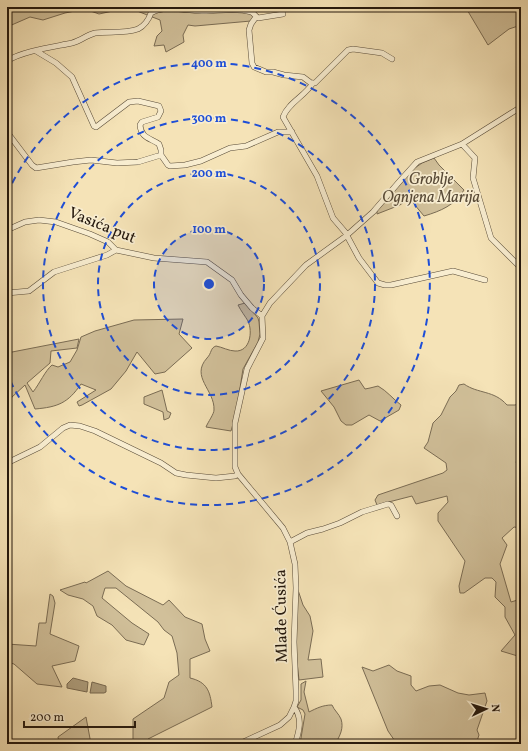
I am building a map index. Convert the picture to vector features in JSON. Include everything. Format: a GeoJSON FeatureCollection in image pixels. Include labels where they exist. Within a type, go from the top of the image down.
{"type":"FeatureCollection","features":[{"type":"Feature","properties":{"kind":"street"},"geometry":{"type":"LineString","coordinates":[[7,62],[16,57],[36,51],[73,43],[95,33],[137,29],[149,19],[151,13],[157,10],[183,8],[191,11],[235,9],[250,12],[258,18],[283,14]]}},
{"type":"Feature","properties":{"kind":"street"},"geometry":{"type":"LineString","coordinates":[[256,17],[250,24],[249,30],[254,67],[266,72],[303,77],[313,83]]}},
{"type":"Feature","properties":{"kind":"street"},"geometry":{"type":"LineString","coordinates":[[392,60],[382,52],[353,49],[345,52],[315,83],[313,83],[283,117],[316,176],[333,218],[345,232],[359,258],[378,283],[381,285],[391,285],[453,271],[485,280]]}},
{"type":"Feature","properties":{"kind":"street"},"geometry":{"type":"LineString","coordinates":[[36,51],[56,62],[72,77],[94,126],[96,127],[129,102],[138,101],[159,106],[161,111],[158,117],[142,122],[140,127],[144,137],[159,144],[161,155],[170,166],[185,165],[201,161],[230,148],[246,146],[278,132],[292,132]]}},
{"type":"Feature","properties":{"kind":"street"},"geometry":{"type":"LineString","coordinates":[[7,463],[40,446],[63,428],[70,425],[80,426],[95,431],[161,463],[176,473],[216,478],[235,476],[238,474],[235,466],[235,424],[247,369],[263,338],[262,316],[270,303],[306,265],[346,236],[373,212],[418,162],[462,144],[521,107]]}},
{"type":"Feature","properties":{"kind":"street"},"geometry":{"type":"LineString","coordinates":[[7,132],[32,165],[36,168],[91,160],[117,163],[138,162],[161,155]]}},
{"type":"Feature","properties":{"kind":"street"},"geometry":{"type":"LineString","coordinates":[[462,144],[475,158],[473,178],[491,238],[521,268]]}},
{"type":"Feature","properties":{"kind":"street","name":"Vasića put"},"geometry":{"type":"LineString","coordinates":[[7,230],[25,222],[40,220],[56,222],[108,242],[116,250],[154,258],[207,262],[232,280],[241,295],[252,308],[262,316]]}},
{"type":"Feature","properties":{"kind":"street"},"geometry":{"type":"LineString","coordinates":[[7,293],[29,291],[54,272],[107,255],[116,250]]}},
{"type":"Feature","properties":{"kind":"street","name":"Mlađe Ćusića"},"geometry":{"type":"LineString","coordinates":[[238,474],[283,528],[290,542],[295,564],[296,588],[294,642],[296,701],[294,707]]}},
{"type":"Feature","properties":{"kind":"street"},"geometry":{"type":"LineString","coordinates":[[290,542],[304,535],[340,523],[362,512],[388,504],[397,516]]}},
{"type":"Feature","properties":{"kind":"street"},"geometry":{"type":"LineString","coordinates":[[239,744],[280,725],[289,717],[294,707],[299,714],[300,728],[295,744]]}},
{"type":"Feature","properties":{"kind":"green space"},"geometry":{"type":"Polygon","coordinates":[[[7,7],[240,7],[242,11],[254,15],[251,21],[195,26],[188,25],[183,35],[184,42],[166,52],[164,45],[154,46],[157,36],[162,31],[160,20],[132,9],[122,9],[99,14],[85,9],[43,20],[30,17],[7,27],[7,7]]]}},
{"type":"Feature","properties":{"kind":"green space"},"geometry":{"type":"Polygon","coordinates":[[[521,7],[521,25],[509,29],[488,45],[466,8],[521,7]]]}},
{"type":"Feature","properties":{"kind":"green space","name":"Groblje Ognjena Marija"},"geometry":{"type":"Polygon","coordinates":[[[434,158],[464,190],[452,204],[442,210],[424,216],[409,198],[400,205],[377,214],[377,211],[412,170],[422,163],[434,158]]]}},
{"type":"Feature","properties":{"kind":"green space"},"geometry":{"type":"Polygon","coordinates":[[[245,303],[258,318],[260,334],[258,342],[243,369],[236,413],[231,431],[206,427],[214,410],[211,396],[202,378],[202,365],[213,348],[216,346],[235,351],[244,348],[247,345],[250,336],[249,325],[238,305],[245,303]]]}},
{"type":"Feature","properties":{"kind":"green space"},"geometry":{"type":"Polygon","coordinates":[[[183,319],[179,334],[192,348],[165,372],[155,374],[137,352],[126,371],[111,389],[82,405],[79,406],[77,402],[96,390],[81,384],[72,396],[62,403],[50,407],[35,409],[25,385],[12,397],[7,406],[7,353],[79,339],[77,348],[51,351],[50,363],[27,383],[33,392],[47,370],[52,365],[58,367],[70,362],[77,350],[81,337],[95,331],[134,320],[183,319]]]}},
{"type":"Feature","properties":{"kind":"green space"},"geometry":{"type":"Polygon","coordinates":[[[359,380],[365,389],[378,386],[384,390],[401,405],[399,410],[380,421],[369,415],[352,425],[346,425],[341,421],[334,407],[321,391],[359,380]]]}},
{"type":"Feature","properties":{"kind":"green space"},"geometry":{"type":"Polygon","coordinates":[[[464,384],[491,394],[502,400],[507,405],[521,403],[521,455],[516,462],[521,469],[521,528],[514,527],[502,538],[507,545],[500,564],[511,602],[521,599],[521,657],[501,651],[515,635],[505,617],[505,607],[495,597],[496,582],[492,578],[485,578],[464,593],[460,593],[459,586],[465,561],[438,521],[438,513],[448,502],[447,496],[416,504],[412,496],[377,505],[375,500],[378,495],[443,473],[447,470],[446,463],[424,448],[428,442],[433,423],[441,415],[450,397],[459,385],[464,384]]]}},
{"type":"Feature","properties":{"kind":"green space"},"geometry":{"type":"Polygon","coordinates":[[[162,390],[167,411],[171,413],[169,418],[164,420],[163,412],[144,404],[144,397],[162,390]]]}},
{"type":"Feature","properties":{"kind":"green space"},"geometry":{"type":"Polygon","coordinates":[[[108,571],[126,586],[163,605],[169,600],[185,617],[202,624],[205,639],[210,651],[190,659],[190,678],[200,682],[207,688],[212,707],[148,739],[148,744],[130,744],[133,740],[133,719],[164,698],[169,682],[179,675],[177,653],[172,636],[164,630],[158,622],[116,588],[105,588],[102,598],[132,623],[149,634],[144,645],[126,640],[112,625],[97,616],[93,606],[83,599],[68,595],[60,590],[85,582],[86,583],[108,571]]]}},
{"type":"Feature","properties":{"kind":"green space"},"geometry":{"type":"Polygon","coordinates":[[[298,590],[303,605],[310,616],[313,631],[308,660],[321,659],[323,677],[299,680],[295,643],[298,590]]]}},
{"type":"Feature","properties":{"kind":"green space"},"geometry":{"type":"Polygon","coordinates":[[[50,594],[53,596],[55,603],[50,634],[79,646],[75,661],[52,666],[62,687],[37,684],[14,664],[7,662],[7,644],[36,646],[39,623],[46,623],[50,594]]]}},
{"type":"Feature","properties":{"kind":"green space"},"geometry":{"type":"Polygon","coordinates":[[[389,665],[397,671],[411,676],[411,685],[416,691],[429,686],[440,685],[458,693],[469,695],[485,693],[487,701],[477,730],[479,735],[476,744],[397,744],[388,731],[362,667],[373,671],[389,665]]]}},
{"type":"Feature","properties":{"kind":"green space"},"geometry":{"type":"Polygon","coordinates":[[[306,681],[304,692],[309,712],[323,706],[332,705],[341,719],[341,732],[335,744],[300,744],[305,714],[303,710],[297,707],[301,700],[301,684],[306,681]]]}},
{"type":"Feature","properties":{"kind":"green space"},"geometry":{"type":"Polygon","coordinates":[[[86,717],[91,744],[59,744],[58,737],[86,717]]]}},
{"type":"Feature","properties":{"kind":"shaded area"},"geometry":{"type":"Polygon","coordinates":[[[73,678],[88,682],[87,692],[67,688],[67,684],[73,678]]]}},
{"type":"Feature","properties":{"kind":"shaded area"},"geometry":{"type":"Polygon","coordinates":[[[92,682],[106,686],[106,692],[90,693],[92,682]]]}}]}
